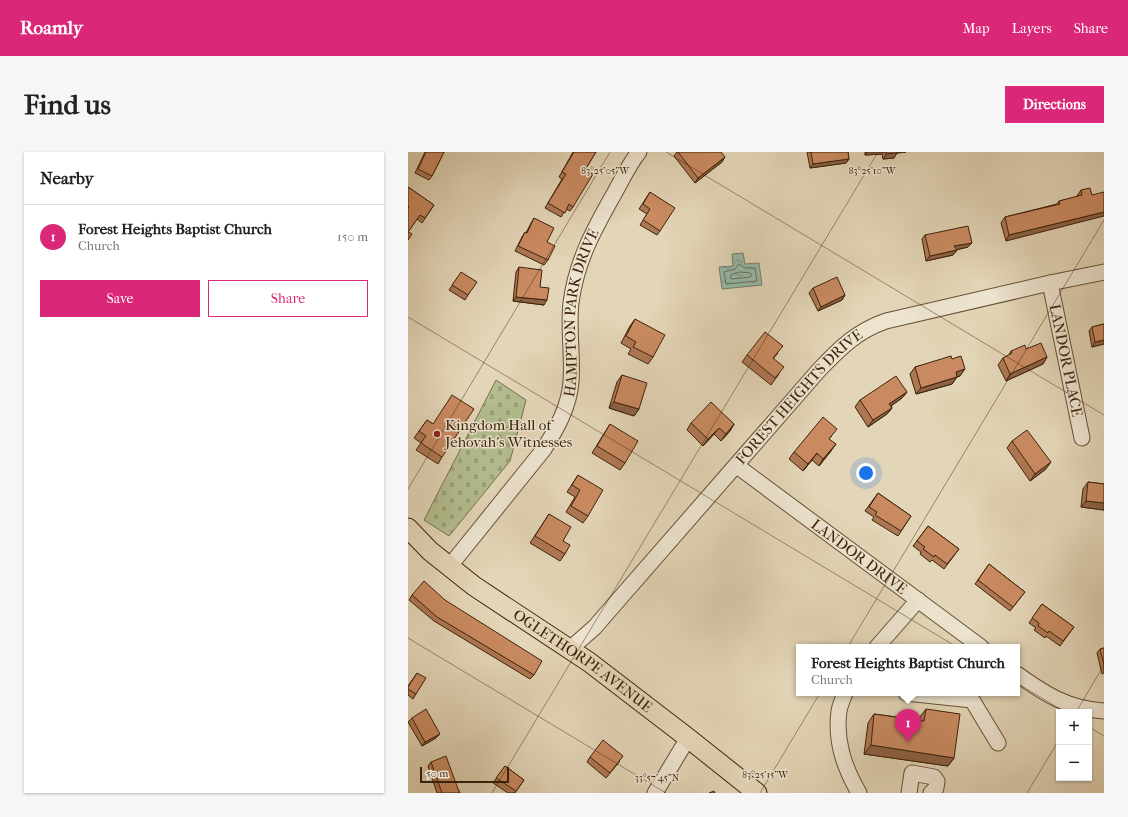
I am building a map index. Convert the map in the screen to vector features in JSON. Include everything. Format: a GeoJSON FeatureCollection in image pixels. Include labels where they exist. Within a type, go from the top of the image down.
{"type":"FeatureCollection","features":[{"type":"Feature","properties":{"kind":"main road","name":"OGLETHORPE AVENUE"},"geometry":{"type":"LineString","coordinates":[[408,528],[449,567],[474,586],[570,649],[688,738],[757,793]]}},
{"type":"Feature","properties":{"kind":"street","name":"HAMPTON PARK DRIVE"},"geometry":{"type":"LineString","coordinates":[[449,567],[544,449],[562,418],[568,401],[571,383],[571,306],[578,267],[595,226],[639,152]]}},
{"type":"Feature","properties":{"kind":"street","name":"FOREST HEIGHTS DRIVE"},"geometry":{"type":"LineString","coordinates":[[570,649],[595,627],[839,350],[857,334],[870,326],[886,321],[1104,272]]}},
{"type":"Feature","properties":{"kind":"street","name":"LANDOR PLACE"},"geometry":{"type":"LineString","coordinates":[[1050,283],[1082,438]]}},
{"type":"Feature","properties":{"kind":"street","name":"LANDOR DRIVE"},"geometry":{"type":"LineString","coordinates":[[737,466],[977,644]]}},
{"type":"Feature","properties":{"kind":"street"},"geometry":{"type":"LineString","coordinates":[[880,644],[918,600]]}},
{"type":"Feature","properties":{"kind":"street"},"geometry":{"type":"LineString","coordinates":[[1020,676],[1046,694],[1060,701],[1075,707],[1104,711]]}},
{"type":"Feature","properties":{"kind":"street"},"geometry":{"type":"LineString","coordinates":[[844,696],[839,710],[841,755],[849,776],[859,793]]}},
{"type":"Feature","properties":{"kind":"street"},"geometry":{"type":"LineString","coordinates":[[934,696],[972,700],[998,743]]}},
{"type":"Feature","properties":{"kind":"street"},"geometry":{"type":"LineString","coordinates":[[655,793],[688,738]]}},
{"type":"Feature","properties":{"kind":"street"},"geometry":{"type":"LineString","coordinates":[[909,793],[912,773],[934,777],[937,781],[936,788],[931,793]]}},
{"type":"Feature","properties":{"kind":"green space"},"geometry":{"type":"Polygon","coordinates":[[[496,380],[526,400],[510,461],[449,536],[424,520],[496,380]]]}},
{"type":"Feature","properties":{"kind":"water"},"geometry":{"type":"Polygon","coordinates":[[[743,253],[745,264],[759,263],[762,285],[722,289],[719,267],[733,266],[732,254],[743,253]]]}},
{"type":"Feature","properties":{"kind":"building"},"geometry":{"type":"Polygon","coordinates":[[[426,152],[444,152],[432,176],[418,169],[426,152]]]}},
{"type":"Feature","properties":{"kind":"building"},"geometry":{"type":"Polygon","coordinates":[[[574,152],[596,152],[585,170],[593,174],[573,207],[569,204],[565,213],[548,203],[566,174],[562,172],[574,152]]]}},
{"type":"Feature","properties":{"kind":"building"},"geometry":{"type":"Polygon","coordinates":[[[678,152],[721,152],[725,157],[698,178],[678,152]]]}},
{"type":"Feature","properties":{"kind":"building"},"geometry":{"type":"Polygon","coordinates":[[[811,152],[848,152],[849,159],[813,164],[811,152]]]}},
{"type":"Feature","properties":{"kind":"building"},"geometry":{"type":"Polygon","coordinates":[[[886,152],[897,152],[897,153],[886,154],[886,152]]]}},
{"type":"Feature","properties":{"kind":"building"},"geometry":{"type":"Polygon","coordinates":[[[408,187],[434,205],[425,218],[420,215],[408,232],[409,207],[408,187]]]}},
{"type":"Feature","properties":{"kind":"building"},"geometry":{"type":"Polygon","coordinates":[[[1090,188],[1092,195],[1104,192],[1104,212],[1009,235],[1005,217],[1060,204],[1059,201],[1082,195],[1081,190],[1090,188]]]}},
{"type":"Feature","properties":{"kind":"building"},"geometry":{"type":"Polygon","coordinates":[[[650,192],[675,208],[660,231],[643,220],[650,209],[643,204],[650,192]]]}},
{"type":"Feature","properties":{"kind":"building"},"geometry":{"type":"Polygon","coordinates":[[[534,218],[554,228],[547,242],[555,246],[548,260],[518,246],[525,232],[527,233],[534,218]]]}},
{"type":"Feature","properties":{"kind":"building"},"geometry":{"type":"Polygon","coordinates":[[[968,226],[972,243],[954,246],[957,250],[930,256],[925,235],[968,226]]]}},
{"type":"Feature","properties":{"kind":"building"},"geometry":{"type":"Polygon","coordinates":[[[408,232],[412,234],[408,240],[408,232]]]}},
{"type":"Feature","properties":{"kind":"building"},"geometry":{"type":"Polygon","coordinates":[[[519,267],[542,270],[540,287],[549,288],[547,300],[516,297],[519,267]]]}},
{"type":"Feature","properties":{"kind":"building"},"geometry":{"type":"Polygon","coordinates":[[[461,272],[477,282],[468,295],[452,285],[461,272]]]}},
{"type":"Feature","properties":{"kind":"building"},"geometry":{"type":"Polygon","coordinates":[[[837,277],[845,295],[821,307],[813,288],[837,277]]]}},
{"type":"Feature","properties":{"kind":"building"},"geometry":{"type":"Polygon","coordinates":[[[635,319],[665,335],[653,357],[633,347],[636,342],[626,336],[635,319]]]}},
{"type":"Feature","properties":{"kind":"building"},"geometry":{"type":"Polygon","coordinates":[[[1104,324],[1104,340],[1095,342],[1092,327],[1104,324]]]}},
{"type":"Feature","properties":{"kind":"building"},"geometry":{"type":"Polygon","coordinates":[[[765,332],[783,346],[773,358],[784,367],[775,378],[747,355],[765,332]]]}},
{"type":"Feature","properties":{"kind":"building"},"geometry":{"type":"Polygon","coordinates":[[[1041,343],[1047,357],[1010,374],[1003,358],[1012,353],[1011,351],[1025,345],[1026,349],[1041,343]]]}},
{"type":"Feature","properties":{"kind":"building"},"geometry":{"type":"Polygon","coordinates":[[[951,356],[952,359],[961,356],[965,369],[956,372],[957,377],[921,388],[915,367],[951,356]]]}},
{"type":"Feature","properties":{"kind":"building"},"geometry":{"type":"Polygon","coordinates":[[[622,375],[647,383],[639,409],[614,402],[622,375]]]}},
{"type":"Feature","properties":{"kind":"building"},"geometry":{"type":"Polygon","coordinates":[[[896,376],[907,392],[889,404],[892,408],[873,420],[860,400],[896,376]]]}},
{"type":"Feature","properties":{"kind":"building","name":"Kingdom Hall of Jehovah’s Witnesses"},"geometry":{"type":"Polygon","coordinates":[[[452,395],[474,409],[442,457],[421,443],[426,436],[419,431],[427,420],[433,424],[452,395]]]}},
{"type":"Feature","properties":{"kind":"building"},"geometry":{"type":"Polygon","coordinates":[[[711,402],[734,424],[726,434],[719,428],[708,439],[691,423],[711,402]]]}},
{"type":"Feature","properties":{"kind":"building"},"geometry":{"type":"Polygon","coordinates":[[[823,417],[837,429],[829,439],[836,444],[823,459],[817,453],[808,464],[794,452],[823,417]]]}},
{"type":"Feature","properties":{"kind":"building"},"geometry":{"type":"Polygon","coordinates":[[[610,424],[638,441],[625,463],[597,446],[610,424]]]}},
{"type":"Feature","properties":{"kind":"building"},"geometry":{"type":"Polygon","coordinates":[[[1027,430],[1051,462],[1035,474],[1012,441],[1027,430]]]}},
{"type":"Feature","properties":{"kind":"building"},"geometry":{"type":"Polygon","coordinates":[[[578,475],[603,490],[588,516],[571,506],[580,490],[572,485],[578,475]]]}},
{"type":"Feature","properties":{"kind":"building"},"geometry":{"type":"Polygon","coordinates":[[[1088,482],[1104,484],[1104,503],[1086,501],[1088,482]]]}},
{"type":"Feature","properties":{"kind":"building"},"geometry":{"type":"Polygon","coordinates":[[[878,493],[911,516],[901,531],[875,515],[877,512],[869,507],[878,493]]]}},
{"type":"Feature","properties":{"kind":"building"},"geometry":{"type":"Polygon","coordinates":[[[549,514],[571,527],[563,541],[570,545],[565,554],[535,536],[549,514]]]}},
{"type":"Feature","properties":{"kind":"building"},"geometry":{"type":"Polygon","coordinates":[[[928,526],[959,549],[947,564],[935,555],[934,557],[923,549],[925,547],[917,541],[928,526]]]}},
{"type":"Feature","properties":{"kind":"building"},"geometry":{"type":"Polygon","coordinates":[[[989,564],[1025,592],[1013,607],[978,580],[989,564]]]}},
{"type":"Feature","properties":{"kind":"building"},"geometry":{"type":"Polygon","coordinates":[[[424,581],[445,600],[542,661],[534,675],[437,617],[412,595],[424,581]]]}},
{"type":"Feature","properties":{"kind":"building"},"geometry":{"type":"Polygon","coordinates":[[[1042,604],[1074,627],[1063,641],[1049,631],[1048,633],[1038,626],[1039,623],[1032,618],[1042,604]]]}},
{"type":"Feature","properties":{"kind":"building"},"geometry":{"type":"Polygon","coordinates":[[[1104,648],[1104,665],[1100,649],[1104,648]]]}},
{"type":"Feature","properties":{"kind":"building"},"geometry":{"type":"Polygon","coordinates":[[[417,673],[426,678],[416,694],[408,689],[408,687],[417,673]]]}},
{"type":"Feature","properties":{"kind":"building"},"geometry":{"type":"Polygon","coordinates":[[[426,709],[440,734],[425,742],[412,718],[426,709]]]}},
{"type":"Feature","properties":{"kind":"building"},"geometry":{"type":"Polygon","coordinates":[[[926,709],[960,714],[954,758],[871,745],[874,714],[924,721],[926,709]]]}},
{"type":"Feature","properties":{"kind":"building"},"geometry":{"type":"Polygon","coordinates":[[[603,740],[623,756],[610,773],[590,757],[603,740]]]}},
{"type":"Feature","properties":{"kind":"building"},"geometry":{"type":"Polygon","coordinates":[[[446,756],[460,793],[442,793],[431,762],[446,756]]]}},
{"type":"Feature","properties":{"kind":"building"},"geometry":{"type":"Polygon","coordinates":[[[505,766],[524,780],[516,791],[496,778],[505,766]]]}},
{"type":"Feature","properties":{"kind":"place","name":"Kingdom Hall of Jehovah’s Witnesses"},"geometry":{"type":"Point","coordinates":[437,434]}},
{"type":"Feature","properties":{"kind":"place","name":"Forest Heights Baptist Church"},"geometry":{"type":"Point","coordinates":[908,742]}}]}
